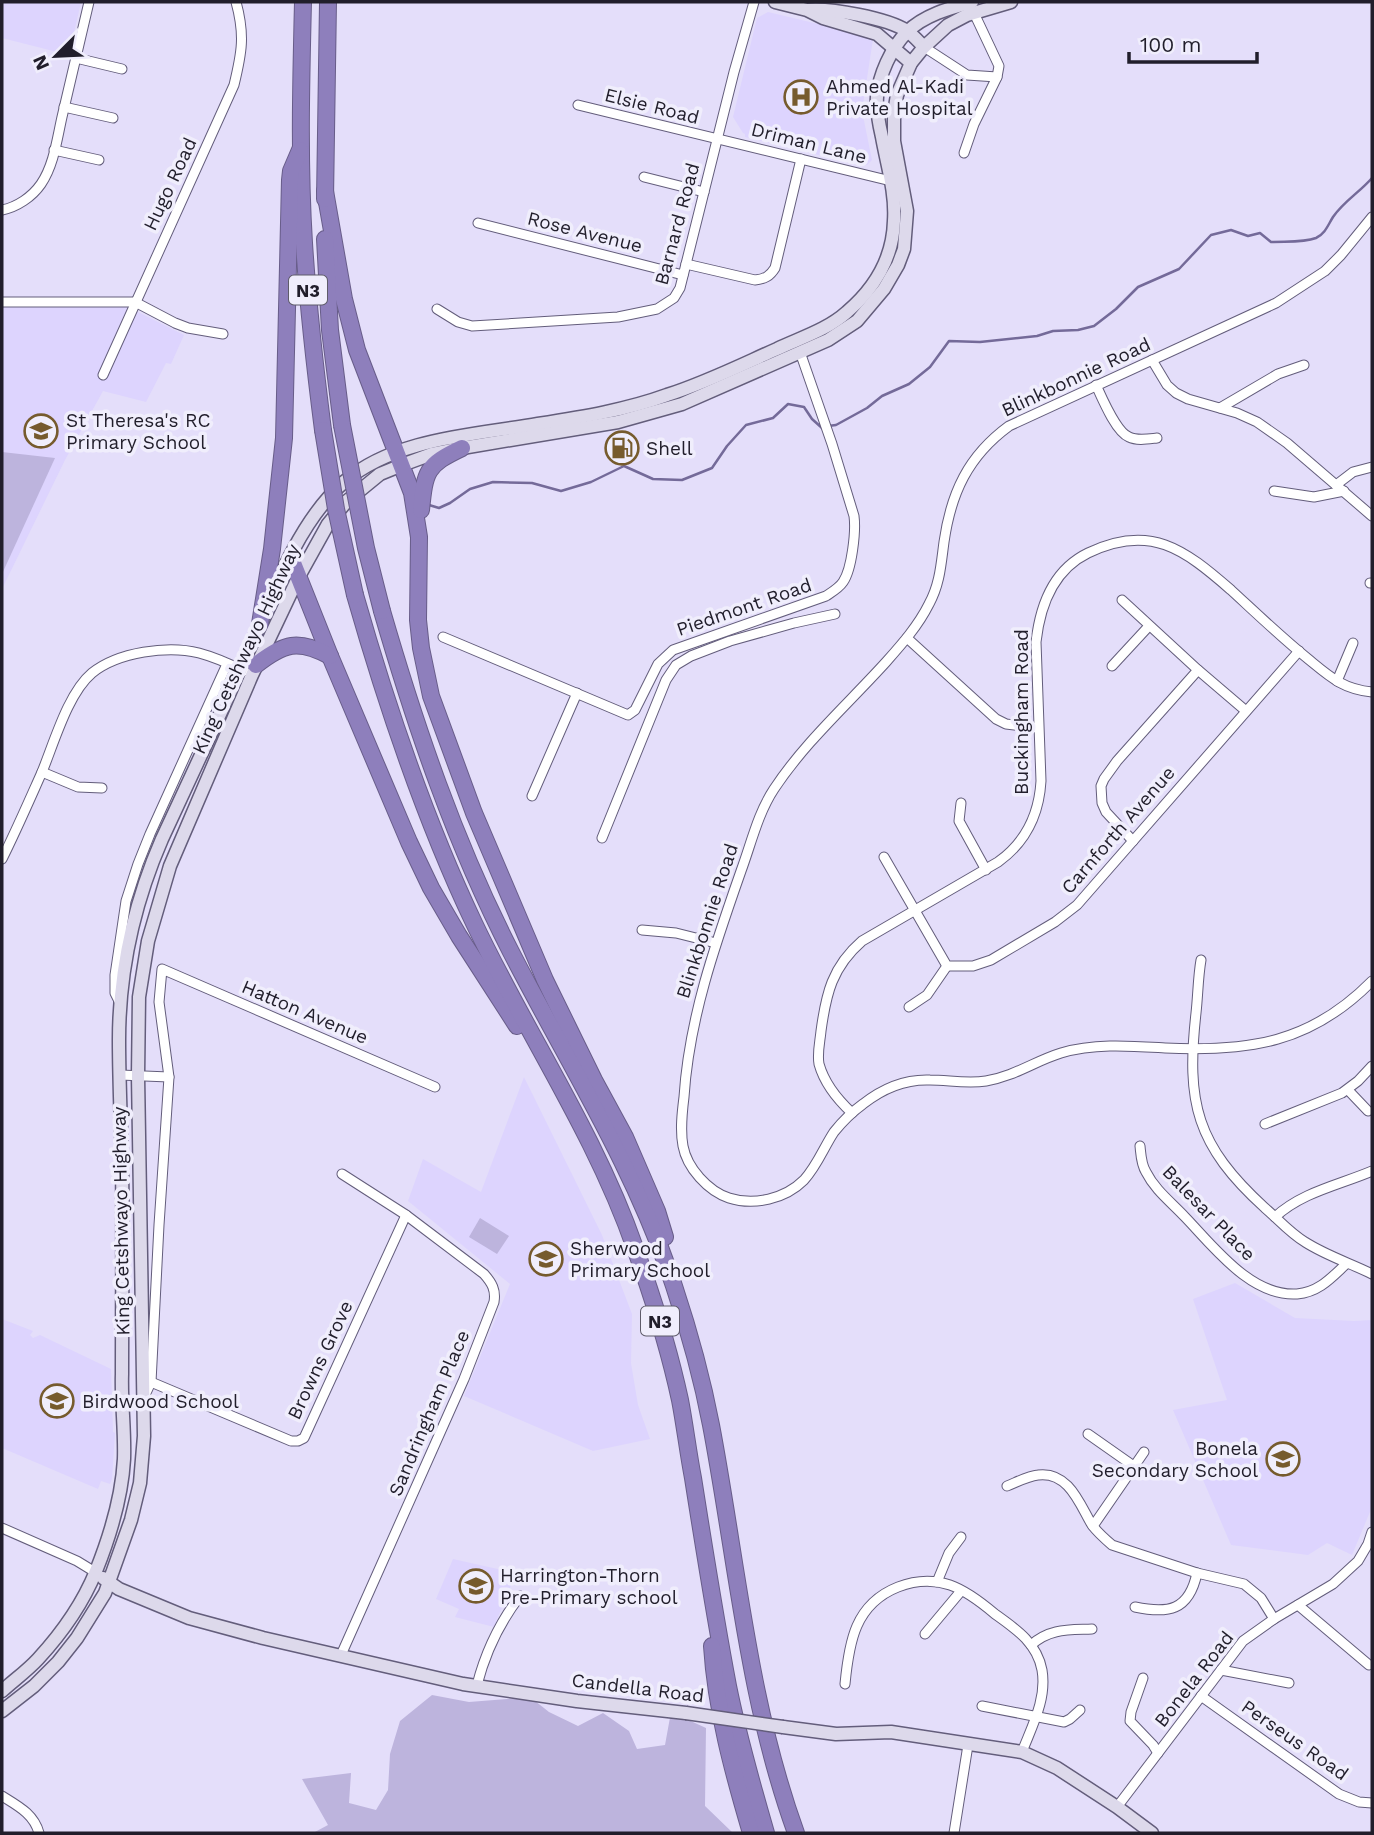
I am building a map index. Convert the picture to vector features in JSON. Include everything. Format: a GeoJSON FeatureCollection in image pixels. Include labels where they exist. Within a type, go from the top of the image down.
{"type":"FeatureCollection","features":[{"type":"Feature","properties":{"kind":"highway","name":"N3"},"geometry":{"type":"LineString","coordinates":[[303,2],[300,150],[309,310],[323,430],[355,595],[418,793],[449,868],[474,924],[585,1131],[634,1244],[659,1317],[680,1401],[728,1688],[766,1833]]}},
{"type":"Feature","properties":{"kind":"highway","name":"N3"},"geometry":{"type":"LineString","coordinates":[[328,2],[325,245],[330,318],[342,425],[366,548],[382,611],[409,702],[462,848],[510,951],[621,1156],[673,1284],[695,1355],[710,1422],[754,1684],[769,1749],[796,1833]]}},
{"type":"Feature","properties":{"kind":"highway"},"geometry":{"type":"LineString","coordinates":[[260,625],[285,438],[290,180],[300,150]]}},
{"type":"Feature","properties":{"kind":"highway"},"geometry":{"type":"LineString","coordinates":[[325,191],[344,299],[357,350],[412,493],[419,537]]}},
{"type":"Feature","properties":{"kind":"highway"},"geometry":{"type":"LineString","coordinates":[[470,443],[439,459],[432,466],[424,486],[419,537],[418,620],[431,696],[474,813],[540,968],[625,1137],[657,1211],[667,1246],[673,1284]]}},
{"type":"Feature","properties":{"kind":"highway"},"geometry":{"type":"LineString","coordinates":[[290,558],[409,842],[431,888],[501,1003],[562,1087]]}},
{"type":"Feature","properties":{"kind":"highway"},"geometry":{"type":"LineString","coordinates":[[250,670],[276,651],[289,646],[313,647],[330,656]]}},
{"type":"Feature","properties":{"kind":"highway"},"geometry":{"type":"LineString","coordinates":[[708,1570],[714,1673],[737,1786],[751,1833]]}},
{"type":"Feature","properties":{"kind":"main road"},"geometry":{"type":"LineString","coordinates":[[775,2],[877,34],[911,63]]}},
{"type":"Feature","properties":{"kind":"main road","name":"King Cetshwayo Highway"},"geometry":{"type":"LineString","coordinates":[[2,1711],[34,1686],[58,1662],[92,1616],[109,1583],[131,1520],[140,1483],[144,1436],[138,1076],[139,997],[144,965],[155,911],[170,866],[250,670],[260,625],[290,558],[316,512],[345,481],[366,467],[637,405],[720,375],[828,326],[848,312],[878,277],[884,265],[894,224],[891,181],[878,117],[877,97],[887,62],[907,32],[933,15],[1012,2]]}},
{"type":"Feature","properties":{"kind":"main road","name":"King Cetshwayo Highway"},"geometry":{"type":"LineString","coordinates":[[470,443],[618,422],[682,404],[828,340],[857,321],[884,289],[904,249],[907,211],[894,141],[897,95],[911,63],[924,47],[948,25],[973,8]]}},
{"type":"Feature","properties":{"kind":"main road"},"geometry":{"type":"LineString","coordinates":[[807,10],[837,11],[883,22],[907,32],[924,47]]}},
{"type":"Feature","properties":{"kind":"main road","name":"King Cetshwayo Highway"},"geometry":{"type":"LineString","coordinates":[[4,1686],[37,1661],[65,1626],[95,1572],[117,1504],[124,1457],[119,1038],[131,933],[150,864],[328,524],[346,501],[399,458]]}},
{"type":"Feature","properties":{"kind":"main road","name":"Candella Road"},"geometry":{"type":"LineString","coordinates":[[95,1572],[109,1583],[189,1618],[263,1638],[463,1684],[836,1734],[891,1732],[1022,1752],[1056,1768],[1152,1833]]}},
{"type":"Feature","properties":{"kind":"street"},"geometry":{"type":"LineString","coordinates":[[2,210],[19,204],[31,195],[46,174],[89,2]]}},
{"type":"Feature","properties":{"kind":"street","name":"Hugo Road"},"geometry":{"type":"LineString","coordinates":[[103,375],[234,85],[242,52],[243,34],[236,2]]}},
{"type":"Feature","properties":{"kind":"street","name":"Barnard Road"},"geometry":{"type":"LineString","coordinates":[[437,309],[458,322],[472,326],[627,315],[657,309],[668,303],[678,293],[754,2]]}},
{"type":"Feature","properties":{"kind":"street"},"geometry":{"type":"LineString","coordinates":[[964,153],[974,124],[997,77],[999,66],[973,8]]}},
{"type":"Feature","properties":{"kind":"street"},"geometry":{"type":"LineString","coordinates":[[924,47],[967,75],[997,77]]}},
{"type":"Feature","properties":{"kind":"street"},"geometry":{"type":"LineString","coordinates":[[76,58],[122,69]]}},
{"type":"Feature","properties":{"kind":"street","name":"Elsie Road"},"geometry":{"type":"LineString","coordinates":[[578,105],[718,139]]}},
{"type":"Feature","properties":{"kind":"street"},"geometry":{"type":"LineString","coordinates":[[64,107],[113,118]]}},
{"type":"Feature","properties":{"kind":"street","name":"Driman Lane"},"geometry":{"type":"LineString","coordinates":[[718,139],[891,181]]}},
{"type":"Feature","properties":{"kind":"street"},"geometry":{"type":"LineString","coordinates":[[54,150],[99,160]]}},
{"type":"Feature","properties":{"kind":"street"},"geometry":{"type":"LineString","coordinates":[[686,264],[755,280],[771,274],[778,257],[802,159]]}},
{"type":"Feature","properties":{"kind":"street"},"geometry":{"type":"LineString","coordinates":[[644,177],[704,192]]}},
{"type":"Feature","properties":{"kind":"street","name":"Blinkbonnie Road"},"geometry":{"type":"LineString","coordinates":[[1372,217],[1325,271],[1276,303],[1009,426],[978,454],[962,479],[949,511],[940,575],[928,606],[907,639],[796,759],[771,793],[760,818],[716,943],[694,1020],[685,1080],[683,1147],[697,1175],[710,1187],[726,1197],[745,1201],[764,1200],[779,1196],[805,1179],[835,1130],[879,1093],[898,1084],[914,1080],[984,1081],[1014,1074],[1051,1056],[1077,1048],[1104,1046],[1193,1049],[1237,1048],[1260,1044],[1321,1021],[1344,1006],[1372,981]]}},
{"type":"Feature","properties":{"kind":"street","name":"Rose Avenue"},"geometry":{"type":"LineString","coordinates":[[478,223],[683,275]]}},
{"type":"Feature","properties":{"kind":"street"},"geometry":{"type":"LineString","coordinates":[[2,302],[135,302],[188,328],[223,334]]}},
{"type":"Feature","properties":{"kind":"street","name":"Piedmont Road"},"geometry":{"type":"LineString","coordinates":[[443,636],[619,712],[630,714],[635,710],[658,664],[673,650],[826,596],[837,589],[844,580],[850,560],[854,516],[800,352]]}},
{"type":"Feature","properties":{"kind":"street"},"geometry":{"type":"LineString","coordinates":[[1152,360],[1175,393],[1257,422],[1287,443],[1372,516]]}},
{"type":"Feature","properties":{"kind":"street"},"geometry":{"type":"LineString","coordinates":[[1220,408],[1278,373],[1304,365]]}},
{"type":"Feature","properties":{"kind":"street"},"geometry":{"type":"LineString","coordinates":[[1096,385],[1124,435],[1135,439],[1157,438]]}},
{"type":"Feature","properties":{"kind":"street"},"geometry":{"type":"LineString","coordinates":[[1274,491],[1314,497],[1327,496],[1340,488],[1353,472],[1372,467]]}},
{"type":"Feature","properties":{"kind":"street","name":"Buckingham Road"},"geometry":{"type":"LineString","coordinates":[[852,1113],[824,1076],[819,1063],[825,1005],[832,979],[842,962],[862,941],[1009,855],[1029,830],[1037,810],[1041,781],[1036,642],[1038,623],[1051,589],[1062,573],[1080,557],[1107,544],[1133,540],[1157,542],[1186,554],[1337,681],[1351,688],[1372,692]]}},
{"type":"Feature","properties":{"kind":"street"},"geometry":{"type":"LineString","coordinates":[[1122,600],[1247,711]]}},
{"type":"Feature","properties":{"kind":"street"},"geometry":{"type":"LineString","coordinates":[[602,838],[666,680],[676,665],[691,656],[730,641],[835,614]]}},
{"type":"Feature","properties":{"kind":"street"},"geometry":{"type":"LineString","coordinates":[[1112,666],[1149,626]]}},
{"type":"Feature","properties":{"kind":"street"},"geometry":{"type":"LineString","coordinates":[[907,639],[996,719],[1006,724],[1038,728]]}},
{"type":"Feature","properties":{"kind":"street"},"geometry":{"type":"LineString","coordinates":[[1337,681],[1353,643]]}},
{"type":"Feature","properties":{"kind":"street"},"geometry":{"type":"LineString","coordinates":[[2,859],[66,712],[91,673],[131,655],[163,649],[201,653],[250,670]]}},
{"type":"Feature","properties":{"kind":"street","name":"Carnforth Avenue"},"geometry":{"type":"LineString","coordinates":[[947,967],[982,964],[1055,922],[1077,905],[1299,651]]}},
{"type":"Feature","properties":{"kind":"street"},"geometry":{"type":"LineString","coordinates":[[121,1004],[116,996],[115,975],[126,901],[150,834],[227,664]]}},
{"type":"Feature","properties":{"kind":"street"},"geometry":{"type":"LineString","coordinates":[[1133,841],[1106,812],[1101,786],[1117,761],[1198,670]]}},
{"type":"Feature","properties":{"kind":"street"},"geometry":{"type":"LineString","coordinates":[[532,796],[577,693]]}},
{"type":"Feature","properties":{"kind":"street"},"geometry":{"type":"LineString","coordinates":[[42,772],[85,789],[102,788]]}},
{"type":"Feature","properties":{"kind":"street"},"geometry":{"type":"LineString","coordinates":[[961,803],[959,821],[986,870]]}},
{"type":"Feature","properties":{"kind":"street"},"geometry":{"type":"LineString","coordinates":[[884,857],[947,967],[927,995],[909,1007]]}},
{"type":"Feature","properties":{"kind":"street"},"geometry":{"type":"LineString","coordinates":[[642,930],[676,933],[716,943]]}},
{"type":"Feature","properties":{"kind":"street"},"geometry":{"type":"LineString","coordinates":[[1201,960],[1193,1049],[1193,1084],[1197,1109],[1211,1144],[1227,1168],[1256,1199],[1303,1241],[1346,1264],[1372,1274]]}},
{"type":"Feature","properties":{"kind":"street","name":"Hatton Avenue"},"geometry":{"type":"LineString","coordinates":[[169,1077],[159,1002],[162,969],[435,1087]]}},
{"type":"Feature","properties":{"kind":"street"},"geometry":{"type":"LineString","coordinates":[[1265,1124],[1348,1090],[1372,1066]]}},
{"type":"Feature","properties":{"kind":"street"},"geometry":{"type":"LineString","coordinates":[[120,1075],[169,1077],[151,1382],[144,1398]]}},
{"type":"Feature","properties":{"kind":"street"},"geometry":{"type":"LineString","coordinates":[[1348,1090],[1368,1111]]}},
{"type":"Feature","properties":{"kind":"street","name":"Balesar Place"},"geometry":{"type":"LineString","coordinates":[[1140,1146],[1145,1170],[1161,1194],[1227,1261],[1257,1283],[1290,1294],[1308,1292],[1325,1284],[1346,1264]]}},
{"type":"Feature","properties":{"kind":"street"},"geometry":{"type":"LineString","coordinates":[[1275,1217],[1298,1200],[1372,1171]]}},
{"type":"Feature","properties":{"kind":"street"},"geometry":{"type":"LineString","coordinates":[[342,1174],[406,1215]]}},
{"type":"Feature","properties":{"kind":"street","name":"Browns Grove"},"geometry":{"type":"LineString","coordinates":[[151,1382],[291,1441],[301,1440],[406,1215]]}},
{"type":"Feature","properties":{"kind":"street","name":"Sandringham Place"},"geometry":{"type":"LineString","coordinates":[[341,1655],[464,1379],[496,1294],[484,1274],[406,1215]]}},
{"type":"Feature","properties":{"kind":"street"},"geometry":{"type":"LineString","coordinates":[[1088,1434],[1135,1466]]}},
{"type":"Feature","properties":{"kind":"street"},"geometry":{"type":"LineString","coordinates":[[1093,1526],[1144,1452]]}},
{"type":"Feature","properties":{"kind":"street"},"geometry":{"type":"LineString","coordinates":[[1007,1486],[1039,1475],[1063,1481],[1074,1492],[1093,1526],[1112,1545],[1250,1587],[1261,1598],[1274,1619]]}},
{"type":"Feature","properties":{"kind":"street"},"geometry":{"type":"LineString","coordinates":[[2,1528],[77,1561],[95,1572]]}},
{"type":"Feature","properties":{"kind":"street","name":"Bonela Road"},"geometry":{"type":"LineString","coordinates":[[1117,1807],[1244,1642],[1274,1619],[1347,1573],[1358,1561],[1372,1532]]}},
{"type":"Feature","properties":{"kind":"street"},"geometry":{"type":"LineString","coordinates":[[936,1581],[949,1553],[961,1537]]}},
{"type":"Feature","properties":{"kind":"street"},"geometry":{"type":"LineString","coordinates":[[1135,1607],[1159,1611],[1177,1607],[1193,1590],[1197,1573]]}},
{"type":"Feature","properties":{"kind":"street"},"geometry":{"type":"LineString","coordinates":[[845,1684],[855,1629],[863,1613],[876,1598],[911,1582],[931,1580],[952,1586],[975,1599],[1025,1636],[1041,1666],[1043,1695],[1022,1752]]}},
{"type":"Feature","properties":{"kind":"street"},"geometry":{"type":"LineString","coordinates":[[925,1634],[961,1591]]}},
{"type":"Feature","properties":{"kind":"street"},"geometry":{"type":"LineString","coordinates":[[477,1685],[486,1654],[520,1596]]}},
{"type":"Feature","properties":{"kind":"street"},"geometry":{"type":"LineString","coordinates":[[1298,1605],[1369,1665]]}},
{"type":"Feature","properties":{"kind":"street"},"geometry":{"type":"LineString","coordinates":[[1031,1645],[1051,1632],[1092,1629]]}},
{"type":"Feature","properties":{"kind":"street"},"geometry":{"type":"LineString","coordinates":[[1221,1670],[1289,1683]]}},
{"type":"Feature","properties":{"kind":"street"},"geometry":{"type":"LineString","coordinates":[[1143,1678],[1130,1721],[1158,1753]]}},
{"type":"Feature","properties":{"kind":"street","name":"Perseus Road"},"geometry":{"type":"LineString","coordinates":[[1201,1696],[1339,1794],[1359,1802],[1372,1803]]}},
{"type":"Feature","properties":{"kind":"street"},"geometry":{"type":"LineString","coordinates":[[982,1706],[1063,1721],[1070,1719],[1080,1710]]}},
{"type":"Feature","properties":{"kind":"street"},"geometry":{"type":"LineString","coordinates":[[954,1833],[968,1745]]}},
{"type":"Feature","properties":{"kind":"street"},"geometry":{"type":"LineString","coordinates":[[2,1796],[32,1817],[39,1833]]}},
{"type":"Feature","properties":{"kind":"shaded area"},"geometry":{"type":"Polygon","coordinates":[[[2,2],[81,2],[69,55],[2,38],[2,2]]]}},
{"type":"Feature","properties":{"kind":"shaded area","name":"Ahmed Al-Kadi Private Hospital"},"geometry":{"type":"Polygon","coordinates":[[[768,12],[873,39],[862,111],[872,160],[867,165],[745,137],[733,117],[757,18],[768,12]]]}},
{"type":"Feature","properties":{"kind":"shaded area","name":"St Theresa's RC Primary School"},"geometry":{"type":"Polygon","coordinates":[[[2,306],[126,306],[184,335],[171,364],[166,363],[146,402],[103,391],[65,460],[2,589],[2,306]]]}},
{"type":"Feature","properties":{"kind":"shaded area"},"geometry":{"type":"Polygon","coordinates":[[[2,452],[55,458],[2,574],[2,452]]]}},
{"type":"Feature","properties":{"kind":"shaded area","name":"Sherwood Primary School"},"geometry":{"type":"Polygon","coordinates":[[[524,1077],[602,1235],[632,1314],[631,1363],[638,1405],[650,1439],[593,1451],[464,1396],[510,1284],[408,1201],[423,1159],[481,1192],[524,1077]]]}},
{"type":"Feature","properties":{"kind":"shaded area"},"geometry":{"type":"Polygon","coordinates":[[[480,1218],[509,1236],[497,1254],[469,1237],[480,1218]]]}},
{"type":"Feature","properties":{"kind":"shaded area","name":"Bonela Secondary School"},"geometry":{"type":"Polygon","coordinates":[[[1235,1283],[1295,1318],[1372,1320],[1372,1507],[1352,1555],[1327,1543],[1308,1555],[1231,1545],[1173,1410],[1227,1400],[1193,1299],[1235,1283]]]}},
{"type":"Feature","properties":{"kind":"shaded area","name":"Birdwood School"},"geometry":{"type":"Polygon","coordinates":[[[2,1319],[33,1331],[30,1335],[33,1338],[40,1335],[111,1369],[115,1433],[110,1484],[101,1481],[98,1489],[2,1448],[2,1319]]]}},
{"type":"Feature","properties":{"kind":"shaded area","name":"Harrington-Thorn Pre-Primary school"},"geometry":{"type":"Polygon","coordinates":[[[453,1559],[516,1573],[494,1627],[455,1617],[459,1609],[436,1599],[453,1559]]]}},
{"type":"Feature","properties":{"kind":"shaded area"},"geometry":{"type":"Polygon","coordinates":[[[432,1695],[469,1702],[530,1697],[549,1712],[578,1726],[603,1713],[629,1731],[637,1749],[665,1745],[671,1712],[706,1728],[705,1806],[733,1833],[313,1833],[328,1825],[302,1779],[351,1773],[349,1803],[376,1810],[388,1790],[390,1754],[400,1721],[432,1695]]]}},
{"type":"Feature","properties":{"kind":"waterway"},"geometry":{"type":"LineString","coordinates":[[828,426],[836,425],[867,408],[882,396],[909,384],[930,367],[949,341],[980,342],[1094,326],[1138,287],[1179,269],[1211,235],[1231,230],[1248,236],[1260,233],[1271,242],[1316,238],[1324,232],[1342,206],[1372,178]]}},
{"type":"Feature","properties":{"kind":"waterway"},"geometry":{"type":"LineString","coordinates":[[429,505],[439,508],[470,489],[493,482],[532,483],[561,491],[591,482],[624,466],[653,479],[682,480],[712,468],[746,425],[773,418],[788,404],[804,407],[822,428]]}},
{"type":"Feature","properties":{"kind":"place","name":"Ahmed Al-Kadi Private Hospital"},"geometry":{"type":"Point","coordinates":[801,97]}},
{"type":"Feature","properties":{"kind":"place","name":"St Theresa's RC Primary School"},"geometry":{"type":"Point","coordinates":[41,431]}},
{"type":"Feature","properties":{"kind":"place","name":"Shell"},"geometry":{"type":"Point","coordinates":[622,448]}},
{"type":"Feature","properties":{"kind":"place","name":"Sherwood Primary School"},"geometry":{"type":"Point","coordinates":[546,1259]}},
{"type":"Feature","properties":{"kind":"place","name":"Birdwood School"},"geometry":{"type":"Point","coordinates":[57,1401]}},
{"type":"Feature","properties":{"kind":"place","name":"Bonela Secondary School"},"geometry":{"type":"Point","coordinates":[1283,1459]}},
{"type":"Feature","properties":{"kind":"place","name":"Harrington-Thorn Pre-Primary school"},"geometry":{"type":"Point","coordinates":[476,1586]}}]}
